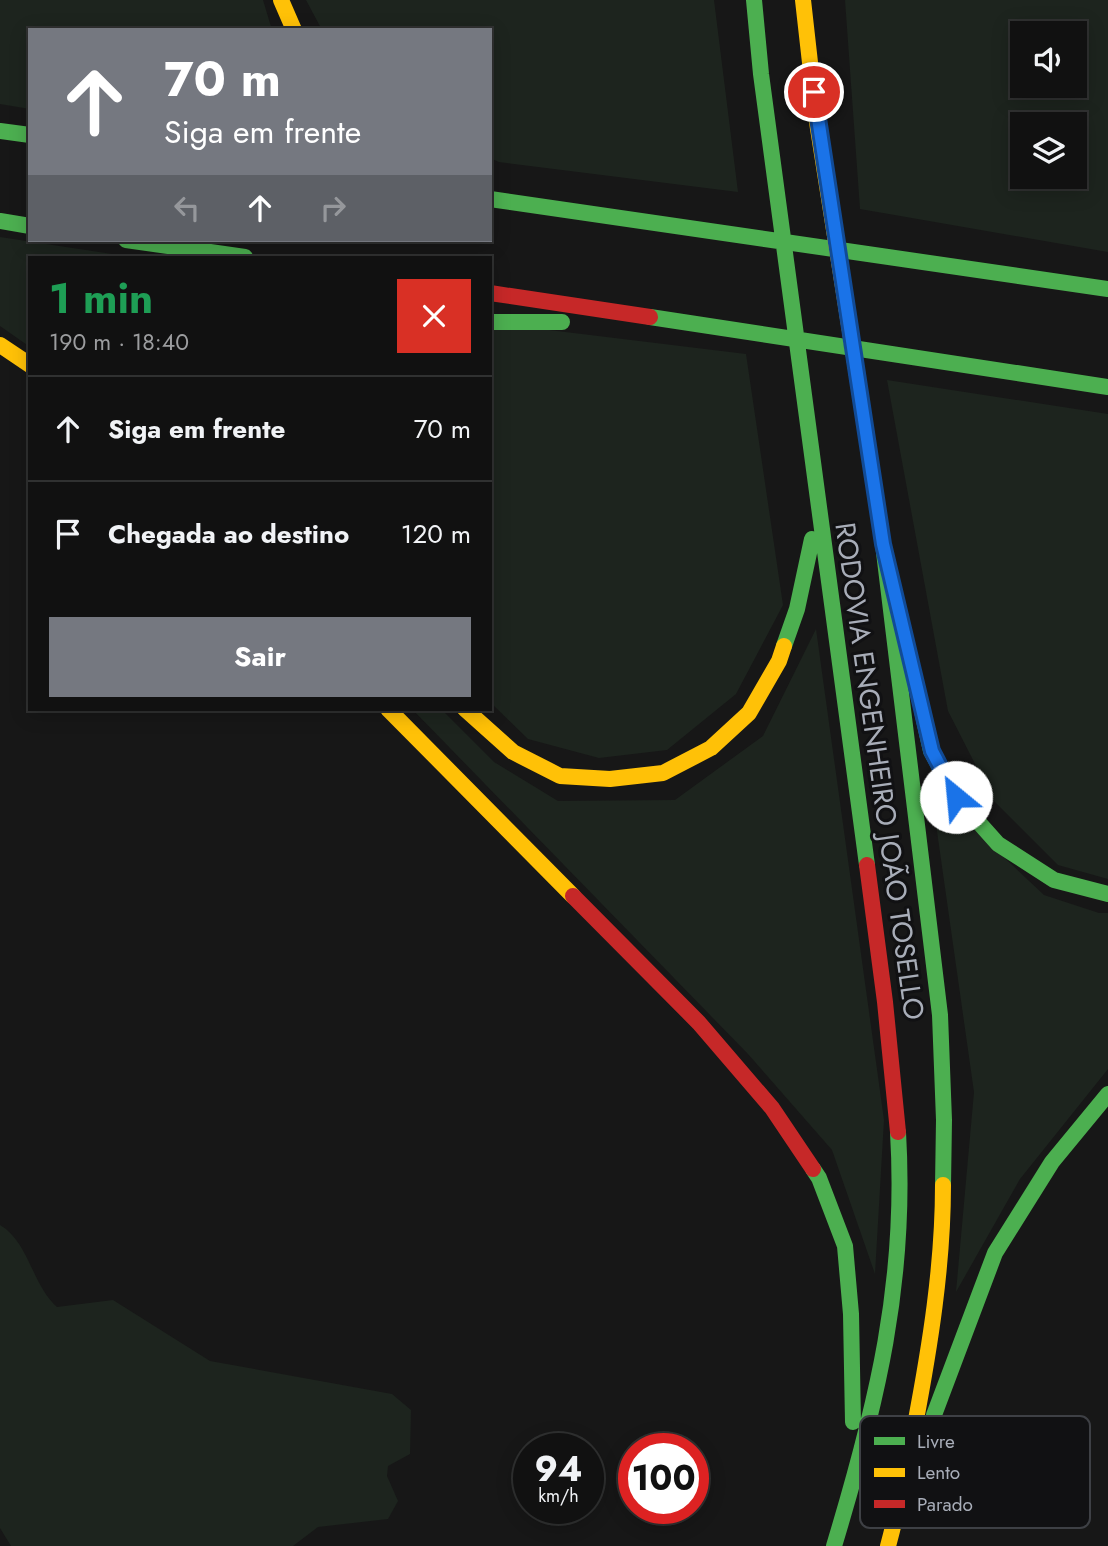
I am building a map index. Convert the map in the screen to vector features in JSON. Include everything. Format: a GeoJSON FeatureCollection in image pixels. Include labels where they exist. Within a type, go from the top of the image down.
{"type":"FeatureCollection","features":[{"type":"Feature","properties":{"kind":"highway"},"geometry":{"type":"LineString","coordinates":[[281,0],[293,28]]}},
{"type":"Feature","properties":{"kind":"highway"},"geometry":{"type":"LineString","coordinates":[[743,0],[761,74]]}},
{"type":"Feature","properties":{"kind":"highway","name":"RODOVIA ENGENHEIRO JOÃO TOSELLO"},"geometry":{"type":"LineString","coordinates":[[754,0],[761,74],[885,1002],[899,1125],[899,1246],[884,1355],[869,1416]]}},
{"type":"Feature","properties":{"kind":"highway","name":"RODOVIA ENGENHEIRO JOÃO TOSELLO"},"geometry":{"type":"LineString","coordinates":[[803,0],[816,116],[883,544],[940,1015],[944,1120],[943,1233],[930,1348],[917,1416]]}},
{"type":"Feature","properties":{"kind":"highway"},"geometry":{"type":"LineString","coordinates":[[816,116],[823,38]]}},
{"type":"Feature","properties":{"kind":"highway"},"geometry":{"type":"LineString","coordinates":[[0,131],[28,135]]}},
{"type":"Feature","properties":{"kind":"highway"},"geometry":{"type":"LineString","coordinates":[[503,184],[651,222]]}},
{"type":"Feature","properties":{"kind":"highway"},"geometry":{"type":"LineString","coordinates":[[492,199],[1108,289]]}},
{"type":"Feature","properties":{"kind":"highway"},"geometry":{"type":"LineString","coordinates":[[0,221],[28,226]]}},
{"type":"Feature","properties":{"kind":"highway"},"geometry":{"type":"LineString","coordinates":[[139,242],[238,256]]}},
{"type":"Feature","properties":{"kind":"highway"},"geometry":{"type":"LineString","coordinates":[[1056,281],[1108,277]]}},
{"type":"Feature","properties":{"kind":"highway"},"geometry":{"type":"LineString","coordinates":[[492,293],[1108,388]]}},
{"type":"Feature","properties":{"kind":"highway"},"geometry":{"type":"LineString","coordinates":[[492,323],[687,322]]}},
{"type":"Feature","properties":{"kind":"highway"},"geometry":{"type":"LineString","coordinates":[[0,345],[28,364]]}},
{"type":"Feature","properties":{"kind":"highway"},"geometry":{"type":"LineString","coordinates":[[467,711],[513,752],[560,776],[610,779],[663,773],[711,748],[749,712],[779,661],[797,609],[818,511]]}},
{"type":"Feature","properties":{"kind":"highway"},"geometry":{"type":"LineString","coordinates":[[883,544],[932,751],[956,797],[998,844],[1054,880],[1108,894]]}},
{"type":"Feature","properties":{"kind":"highway"},"geometry":{"type":"LineString","coordinates":[[390,711],[699,1023],[772,1108],[819,1178],[845,1246],[852,1314],[854,1406],[844,1513]]}},
{"type":"Feature","properties":{"kind":"highway"},"geometry":{"type":"LineString","coordinates":[[934,1416],[995,1253],[1052,1162],[1108,1094]]}},
{"type":"Feature","properties":{"kind":"highway","name":"RODOVIA ENGENHEIRO JOÃO TOSELLO"},"geometry":{"type":"LineString","coordinates":[[834,1546],[860,1450]]}},
{"type":"Feature","properties":{"kind":"highway","name":"RODOVIA ENGENHEIRO JOÃO TOSELLO"},"geometry":{"type":"LineString","coordinates":[[888,1546],[893,1528]]}},
{"type":"Feature","properties":{"kind":"shaded area"},"geometry":{"type":"Polygon","coordinates":[[[0,0],[263,0],[271,28],[28,28],[28,109],[0,104],[0,0]]]}},
{"type":"Feature","properties":{"kind":"shaded area"},"geometry":{"type":"Polygon","coordinates":[[[306,0],[714,0],[738,192],[499,162],[492,159],[492,28],[321,28],[306,0]]]}},
{"type":"Feature","properties":{"kind":"shaded area"},"geometry":{"type":"Polygon","coordinates":[[[845,0],[1108,0],[1108,252],[860,209],[845,0]]]}},
{"type":"Feature","properties":{"kind":"shaded area"},"geometry":{"type":"Polygon","coordinates":[[[0,237],[125,256],[28,256],[28,346],[0,326],[0,237]]]}},
{"type":"Feature","properties":{"kind":"shaded area"},"geometry":{"type":"Polygon","coordinates":[[[507,325],[746,354],[783,605],[736,694],[667,750],[599,758],[528,739],[492,704],[492,330],[507,325]]]}},
{"type":"Feature","properties":{"kind":"shaded area"},"geometry":{"type":"Polygon","coordinates":[[[887,380],[1108,414],[1108,879],[1058,865],[994,801],[948,711],[887,380]]]}},
{"type":"Feature","properties":{"kind":"shaded area"},"geometry":{"type":"Polygon","coordinates":[[[816,629],[884,1120],[875,1274],[832,1150],[748,1054],[414,711],[443,711],[494,762],[558,801],[675,800],[763,736],[816,629]]]}},
{"type":"Feature","properties":{"kind":"shaded area"},"geometry":{"type":"Polygon","coordinates":[[[931,789],[1044,895],[1099,913],[1108,913],[1108,1069],[1020,1179],[956,1292],[974,1092],[931,789]]]}},
{"type":"Feature","properties":{"kind":"shaded area"},"geometry":{"type":"Polygon","coordinates":[[[0,1225],[18,1242],[42,1287],[57,1307],[113,1300],[210,1361],[392,1394],[411,1410],[410,1454],[388,1466],[387,1476],[398,1501],[388,1519],[318,1527],[293,1546],[11,1546],[0,1528],[0,1225]]]}},
{"type":"Feature","properties":{"kind":"traffic: fast"},"geometry":{"type":"LineString","coordinates":[[754,0],[761,74],[867,865]]}},
{"type":"Feature","properties":{"kind":"traffic: fast"},"geometry":{"type":"LineString","coordinates":[[0,131],[28,135]]}},
{"type":"Feature","properties":{"kind":"traffic: fast"},"geometry":{"type":"LineString","coordinates":[[492,199],[1108,289]]}},
{"type":"Feature","properties":{"kind":"traffic: fast"},"geometry":{"type":"LineString","coordinates":[[0,221],[28,226]]}},
{"type":"Feature","properties":{"kind":"traffic: fast"},"geometry":{"type":"LineString","coordinates":[[140,242],[238,256]]}},
{"type":"Feature","properties":{"kind":"traffic: fast"},"geometry":{"type":"LineString","coordinates":[[650,317],[1108,387]]}},
{"type":"Feature","properties":{"kind":"traffic: fast"},"geometry":{"type":"LineString","coordinates":[[492,322],[562,322]]}},
{"type":"Feature","properties":{"kind":"traffic: fast"},"geometry":{"type":"LineString","coordinates":[[861,401],[883,544],[940,1015],[944,1120],[943,1185]]}},
{"type":"Feature","properties":{"kind":"traffic: fast"},"geometry":{"type":"LineString","coordinates":[[784,646],[797,609],[812,539]]}},
{"type":"Feature","properties":{"kind":"traffic: fast"},"geometry":{"type":"LineString","coordinates":[[922,711],[931,751],[956,797],[998,844],[1054,880],[1108,894]]}},
{"type":"Feature","properties":{"kind":"traffic: fast"},"geometry":{"type":"LineString","coordinates":[[934,1415],[995,1253],[1052,1162],[1108,1094]]}},
{"type":"Feature","properties":{"kind":"traffic: fast"},"geometry":{"type":"LineString","coordinates":[[870,1416],[886,1342],[893,1291],[900,1187],[898,1132]]}},
{"type":"Feature","properties":{"kind":"traffic: fast"},"geometry":{"type":"LineString","coordinates":[[813,1169],[845,1246],[851,1314],[853,1422]]}},
{"type":"Feature","properties":{"kind":"traffic: fast"},"geometry":{"type":"LineString","coordinates":[[834,1546],[860,1453]]}},
{"type":"Feature","properties":{"kind":"traffic: slow"},"geometry":{"type":"LineString","coordinates":[[281,0],[293,28]]}},
{"type":"Feature","properties":{"kind":"traffic: slow"},"geometry":{"type":"LineString","coordinates":[[803,0],[816,116],[861,401]]}},
{"type":"Feature","properties":{"kind":"traffic: slow"},"geometry":{"type":"LineString","coordinates":[[0,345],[28,364]]}},
{"type":"Feature","properties":{"kind":"traffic: slow"},"geometry":{"type":"LineString","coordinates":[[467,711],[513,752],[560,776],[610,779],[663,773],[711,748],[749,713],[779,661],[784,646]]}},
{"type":"Feature","properties":{"kind":"traffic: slow"},"geometry":{"type":"LineString","coordinates":[[390,711],[573,896]]}},
{"type":"Feature","properties":{"kind":"traffic: slow"},"geometry":{"type":"LineString","coordinates":[[917,1416],[938,1276],[943,1185]]}},
{"type":"Feature","properties":{"kind":"traffic: slow"},"geometry":{"type":"LineString","coordinates":[[888,1546],[892,1528]]}},
{"type":"Feature","properties":{"kind":"traffic: jam"},"geometry":{"type":"LineString","coordinates":[[492,293],[650,317]]}},
{"type":"Feature","properties":{"kind":"traffic: jam"},"geometry":{"type":"LineString","coordinates":[[867,865],[898,1132]]}},
{"type":"Feature","properties":{"kind":"traffic: jam"},"geometry":{"type":"LineString","coordinates":[[573,896],[699,1023],[772,1108],[813,1169]]}},
{"type":"Feature","properties":{"kind":"route"},"geometry":{"type":"LineString","coordinates":[[814,92],[883,544],[932,751],[956,797]]}}]}
